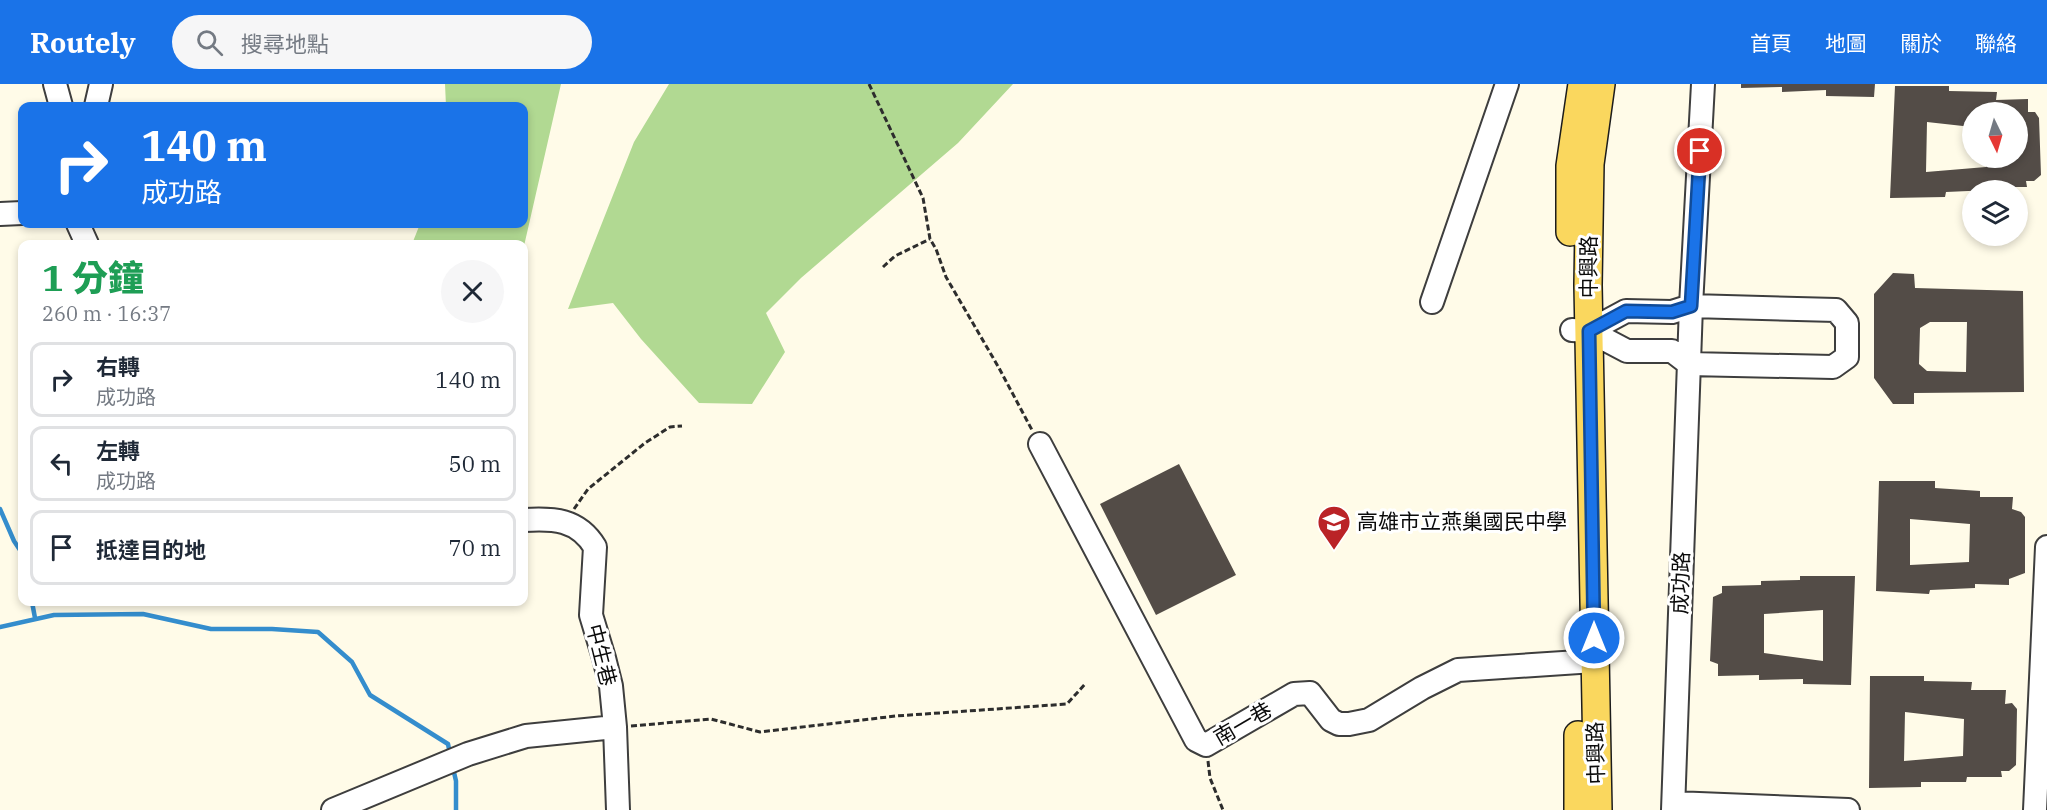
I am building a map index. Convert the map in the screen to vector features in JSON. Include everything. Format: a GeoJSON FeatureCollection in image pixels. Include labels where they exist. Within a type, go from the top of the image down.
{"type":"FeatureCollection","features":[{"type":"Feature","properties":{"kind":"main road","name":"中興路"},"geometry":{"type":"LineString","coordinates":[[1582,84],[1570,166],[1580,330],[1586,661],[1598,810]]}},
{"type":"Feature","properties":{"kind":"main road","name":"中興路"},"geometry":{"type":"LineString","coordinates":[[1580,330],[1590,164],[1601,84]]}},
{"type":"Feature","properties":{"kind":"main road","name":"中興路"},"geometry":{"type":"LineString","coordinates":[[1578,810],[1586,661]]}},
{"type":"Feature","properties":{"kind":"lane"},"geometry":{"type":"LineString","coordinates":[[55,84],[61,102]]}},
{"type":"Feature","properties":{"kind":"lane"},"geometry":{"type":"LineString","coordinates":[[97,102],[101,84]]}},
{"type":"Feature","properties":{"kind":"lane"},"geometry":{"type":"LineString","coordinates":[[1432,302],[1507,84]]}},
{"type":"Feature","properties":{"kind":"lane","name":"成功路"},"geometry":{"type":"LineString","coordinates":[[1703,84],[1691,306],[1673,806],[1848,810]]}},
{"type":"Feature","properties":{"kind":"lane"},"geometry":{"type":"LineString","coordinates":[[0,214],[18,213]]}},
{"type":"Feature","properties":{"kind":"lane"},"geometry":{"type":"LineString","coordinates":[[1691,306],[1836,310],[1847,322],[1847,357],[1833,367],[1689,364],[1672,351],[1627,351],[1580,330],[1626,311],[1672,312],[1691,306]]}},
{"type":"Feature","properties":{"kind":"lane","name":"南一巷"},"geometry":{"type":"LineString","coordinates":[[1040,444],[1196,740],[1206,745],[1294,694],[1310,693],[1331,720],[1339,724],[1349,724],[1369,720],[1422,688],[1458,670],[1586,661]]}},
{"type":"Feature","properties":{"kind":"lane","name":"中生巷"},"geometry":{"type":"LineString","coordinates":[[528,520],[548,518],[565,522],[589,537],[595,547],[591,615],[609,677],[615,727],[618,810]]}},
{"type":"Feature","properties":{"kind":"lane"},"geometry":{"type":"LineString","coordinates":[[2035,810],[2047,547]]}},
{"type":"Feature","properties":{"kind":"lane"},"geometry":{"type":"LineString","coordinates":[[333,810],[468,754],[526,736],[615,727]]}},
{"type":"Feature","properties":{"kind":"path"},"geometry":{"type":"LineString","coordinates":[[869,84],[923,198],[930,239],[946,277],[1040,444]]}},
{"type":"Feature","properties":{"kind":"path"},"geometry":{"type":"LineString","coordinates":[[883,267],[894,256],[930,239]]}},
{"type":"Feature","properties":{"kind":"path"},"geometry":{"type":"LineString","coordinates":[[565,522],[588,489],[645,443],[670,428],[682,426]]}},
{"type":"Feature","properties":{"kind":"path"},"geometry":{"type":"LineString","coordinates":[[615,727],[711,719],[760,732],[896,716],[1067,704],[1085,684]]}},
{"type":"Feature","properties":{"kind":"path"},"geometry":{"type":"LineString","coordinates":[[1206,745],[1209,778],[1222,810]]}},
{"type":"Feature","properties":{"kind":"green space"},"geometry":{"type":"Polygon","coordinates":[[[445,84],[561,84],[525,240],[414,240],[418,228],[528,228],[528,102],[446,102],[445,84]]]}},
{"type":"Feature","properties":{"kind":"green space"},"geometry":{"type":"Polygon","coordinates":[[[669,84],[1013,84],[958,143],[801,278],[766,313],[785,352],[752,404],[699,403],[641,339],[613,303],[568,309],[634,142],[669,84]]]}},
{"type":"Feature","properties":{"kind":"building"},"geometry":{"type":"Polygon","coordinates":[[[1741,84],[1875,84],[1874,97],[1826,96],[1826,90],[1782,92],[1782,87],[1741,88],[1741,84]]]}},
{"type":"Feature","properties":{"kind":"building"},"geometry":{"type":"Polygon","coordinates":[[[1895,86],[1949,86],[1949,91],[1997,92],[1996,100],[2028,99],[2028,102],[1962,102],[1962,126],[1927,122],[1926,172],[1974,168],[2028,168],[2028,112],[2035,112],[2039,118],[2041,175],[2034,181],[1962,180],[1962,191],[1946,192],[1945,197],[1890,198],[1895,86]]]}},
{"type":"Feature","properties":{"kind":"building"},"geometry":{"type":"Polygon","coordinates":[[[1893,273],[1914,274],[1915,288],[2023,291],[2024,392],[1914,393],[1914,404],[1893,404],[1874,378],[1874,294],[1893,273]],[[1930,322],[1920,328],[1919,364],[1927,371],[1966,372],[1967,322],[1930,322]]]}},
{"type":"Feature","properties":{"kind":"building"},"geometry":{"type":"Polygon","coordinates":[[[1179,464],[1236,575],[1156,615],[1100,504],[1179,464]]]}},
{"type":"Feature","properties":{"kind":"building"},"geometry":{"type":"Polygon","coordinates":[[[1879,481],[1935,481],[1935,488],[1980,491],[1980,497],[2013,497],[2012,509],[2021,512],[2025,517],[2025,573],[2009,579],[2009,585],[1975,584],[1975,588],[1930,590],[1929,594],[1876,591],[1879,481]],[[1910,519],[1910,565],[1969,562],[1970,524],[1910,519]]]}},
{"type":"Feature","properties":{"kind":"building"},"geometry":{"type":"Polygon","coordinates":[[[1800,576],[1855,576],[1851,685],[1803,684],[1803,679],[1759,680],[1759,675],[1718,676],[1718,664],[1710,661],[1713,597],[1722,593],[1722,586],[1761,585],[1761,581],[1800,580],[1800,576]],[[1823,610],[1764,614],[1764,653],[1823,661],[1823,610]]]}},
{"type":"Feature","properties":{"kind":"building"},"geometry":{"type":"Polygon","coordinates":[[[1870,676],[1924,676],[1924,681],[1972,682],[1971,690],[2006,690],[2005,704],[2012,703],[2017,709],[2016,765],[2009,771],[2001,771],[2002,777],[1967,777],[1966,782],[1921,782],[1921,787],[1869,788],[1870,676]],[[1905,712],[1904,761],[1963,756],[1964,719],[1905,712]]]}},
{"type":"Feature","properties":{"kind":"waterway"},"geometry":{"type":"LineString","coordinates":[[0,509],[18,547]]}},
{"type":"Feature","properties":{"kind":"waterway"},"geometry":{"type":"LineString","coordinates":[[33,606],[35,618]]}},
{"type":"Feature","properties":{"kind":"waterway"},"geometry":{"type":"LineString","coordinates":[[0,627],[54,615],[143,614],[211,629],[318,632],[352,662],[370,695],[448,744],[450,754]]}},
{"type":"Feature","properties":{"kind":"waterway"},"geometry":{"type":"LineString","coordinates":[[453,768],[456,781],[456,810]]}},
{"type":"Feature","properties":{"kind":"place","name":"高雄市立燕巢國民中學"},"geometry":{"type":"Point","coordinates":[1334,551]}},
{"type":"Feature","properties":{"kind":"route"},"geometry":{"type":"LineString","coordinates":[[1594,638],[1589,331],[1626,311],[1672,312],[1691,306],[1700,151]]}}]}
